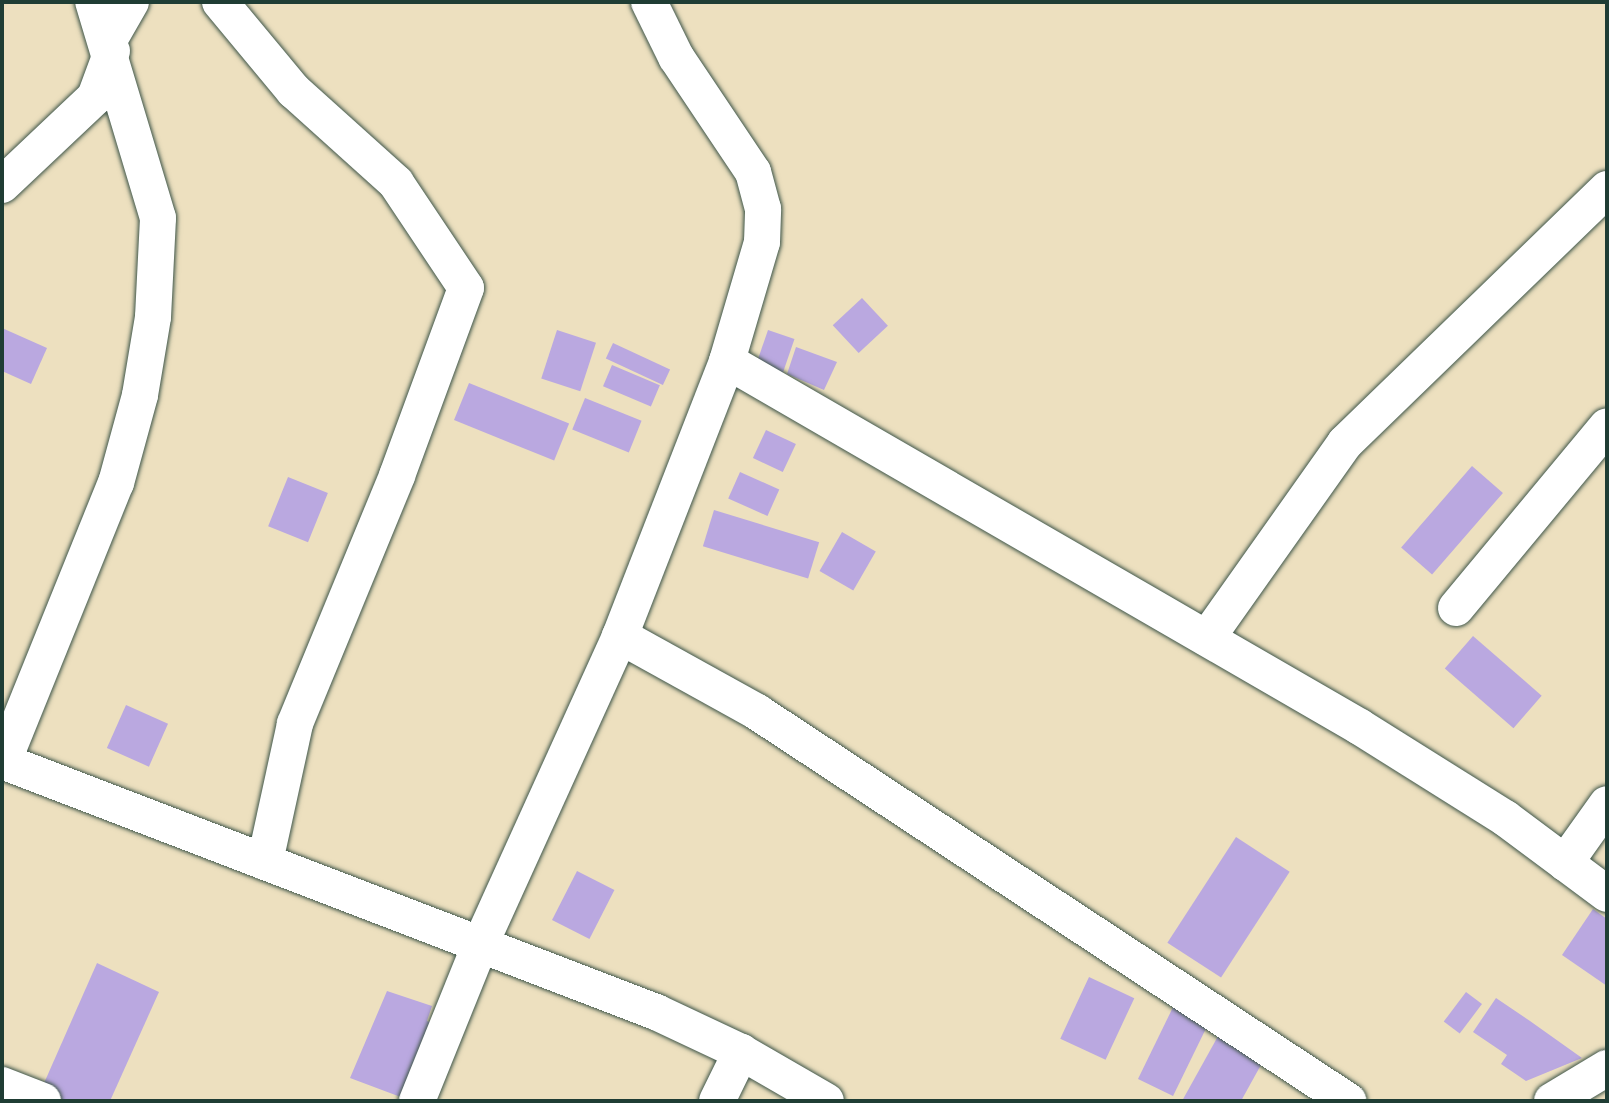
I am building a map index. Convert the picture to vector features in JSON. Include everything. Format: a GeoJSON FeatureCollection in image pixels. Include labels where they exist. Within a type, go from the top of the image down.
{"type":"FeatureCollection","features":[{"type":"Feature","properties":{"kind":"street"},"geometry":{"type":"LineString","coordinates":[[93,2],[110,47],[158,218],[153,317],[116,483],[2,761],[656,1012],[741,1052],[826,1101]]}},
{"type":"Feature","properties":{"kind":"street"},"geometry":{"type":"LineString","coordinates":[[2,185],[95,97],[110,47],[131,2]]}},
{"type":"Feature","properties":{"kind":"street"},"geometry":{"type":"LineString","coordinates":[[220,2],[294,91],[396,183],[466,288],[295,724],[265,862]]}},
{"type":"Feature","properties":{"kind":"street"},"geometry":{"type":"LineString","coordinates":[[417,1101],[480,945],[620,636],[727,361],[762,242],[763,209],[753,172],[676,57],[649,2]]}},
{"type":"Feature","properties":{"kind":"street"},"geometry":{"type":"LineString","coordinates":[[1207,638],[1345,443],[1607,189]]}},
{"type":"Feature","properties":{"kind":"street"},"geometry":{"type":"LineString","coordinates":[[727,361],[1432,771],[1607,894]]}},
{"type":"Feature","properties":{"kind":"street"},"geometry":{"type":"LineString","coordinates":[[1456,608],[1607,426]]}},
{"type":"Feature","properties":{"kind":"street"},"geometry":{"type":"LineString","coordinates":[[620,636],[757,712],[1348,1101]]}},
{"type":"Feature","properties":{"kind":"street"},"geometry":{"type":"LineString","coordinates":[[1565,863],[1607,804]]}},
{"type":"Feature","properties":{"kind":"street"},"geometry":{"type":"LineString","coordinates":[[717,1101],[741,1052]]}},
{"type":"Feature","properties":{"kind":"street"},"geometry":{"type":"LineString","coordinates":[[1552,1101],[1607,1068]]}},
{"type":"Feature","properties":{"kind":"street"},"geometry":{"type":"LineString","coordinates":[[2,1085],[43,1101]]}},
{"type":"Feature","properties":{"kind":"building"},"geometry":{"type":"Polygon","coordinates":[[[862,298],[888,326],[859,353],[833,325],[862,298]]]}},
{"type":"Feature","properties":{"kind":"building"},"geometry":{"type":"Polygon","coordinates":[[[2,328],[47,348],[31,384],[2,371],[2,328]]]}},
{"type":"Feature","properties":{"kind":"building"},"geometry":{"type":"Polygon","coordinates":[[[557,330],[596,343],[580,391],[541,379],[557,330]]]}},
{"type":"Feature","properties":{"kind":"building"},"geometry":{"type":"Polygon","coordinates":[[[768,330],[794,339],[782,375],[756,366],[768,330]]]}},
{"type":"Feature","properties":{"kind":"building"},"geometry":{"type":"Polygon","coordinates":[[[613,343],[670,370],[663,385],[606,358],[613,343]]]}},
{"type":"Feature","properties":{"kind":"building"},"geometry":{"type":"Polygon","coordinates":[[[796,347],[837,362],[824,390],[787,374],[796,347]]]}},
{"type":"Feature","properties":{"kind":"building"},"geometry":{"type":"Polygon","coordinates":[[[612,365],[660,385],[651,406],[603,386],[612,365]]]}},
{"type":"Feature","properties":{"kind":"building"},"geometry":{"type":"Polygon","coordinates":[[[469,383],[569,423],[554,461],[454,420],[469,383]]]}},
{"type":"Feature","properties":{"kind":"building"},"geometry":{"type":"Polygon","coordinates":[[[585,398],[642,421],[629,452],[572,430],[585,398]]]}},
{"type":"Feature","properties":{"kind":"building"},"geometry":{"type":"Polygon","coordinates":[[[766,430],[796,444],[783,472],[753,458],[766,430]]]}},
{"type":"Feature","properties":{"kind":"building"},"geometry":{"type":"Polygon","coordinates":[[[1472,466],[1503,493],[1432,574],[1401,548],[1472,466]]]}},
{"type":"Feature","properties":{"kind":"building"},"geometry":{"type":"Polygon","coordinates":[[[740,472],[779,489],[767,516],[728,498],[740,472]]]}},
{"type":"Feature","properties":{"kind":"building"},"geometry":{"type":"Polygon","coordinates":[[[288,477],[328,493],[308,542],[268,526],[288,477]]]}},
{"type":"Feature","properties":{"kind":"building"},"geometry":{"type":"Polygon","coordinates":[[[714,510],[819,542],[808,579],[703,546],[714,510]]]}},
{"type":"Feature","properties":{"kind":"building"},"geometry":{"type":"Polygon","coordinates":[[[842,532],[876,552],[853,590],[820,571],[842,532]]]}},
{"type":"Feature","properties":{"kind":"building"},"geometry":{"type":"Polygon","coordinates":[[[1473,636],[1542,696],[1513,728],[1445,668],[1473,636]]]}},
{"type":"Feature","properties":{"kind":"building"},"geometry":{"type":"Polygon","coordinates":[[[126,705],[168,724],[149,767],[107,748],[126,705]]]}},
{"type":"Feature","properties":{"kind":"building"},"geometry":{"type":"Polygon","coordinates":[[[1236,837],[1290,872],[1221,978],[1167,943],[1236,837]]]}},
{"type":"Feature","properties":{"kind":"building"},"geometry":{"type":"Polygon","coordinates":[[[577,871],[614,890],[589,939],[552,920],[577,871]]]}},
{"type":"Feature","properties":{"kind":"building"},"geometry":{"type":"Polygon","coordinates":[[[1593,909],[1607,919],[1607,986],[1562,955],[1593,909]]]}},
{"type":"Feature","properties":{"kind":"building"},"geometry":{"type":"Polygon","coordinates":[[[97,963],[159,992],[110,1101],[67,1101],[41,1090],[97,963]]]}},
{"type":"Feature","properties":{"kind":"building"},"geometry":{"type":"Polygon","coordinates":[[[1089,977],[1134,998],[1106,1060],[1060,1039],[1089,977]]]}},
{"type":"Feature","properties":{"kind":"building"},"geometry":{"type":"Polygon","coordinates":[[[387,991],[432,1006],[427,1021],[436,1025],[406,1099],[350,1078],[387,991]]]}},
{"type":"Feature","properties":{"kind":"building"},"geometry":{"type":"Polygon","coordinates":[[[1466,992],[1482,1004],[1460,1034],[1444,1022],[1466,992]]]}},
{"type":"Feature","properties":{"kind":"building"},"geometry":{"type":"Polygon","coordinates":[[[1496,998],[1582,1058],[1526,1081],[1501,1064],[1507,1055],[1473,1032],[1496,998]]]}},
{"type":"Feature","properties":{"kind":"building"},"geometry":{"type":"Polygon","coordinates":[[[1177,999],[1212,1016],[1173,1096],[1138,1079],[1177,999]]]}},
{"type":"Feature","properties":{"kind":"building"},"geometry":{"type":"Polygon","coordinates":[[[1222,1029],[1267,1054],[1241,1101],[1182,1101],[1222,1029]]]}}]}
